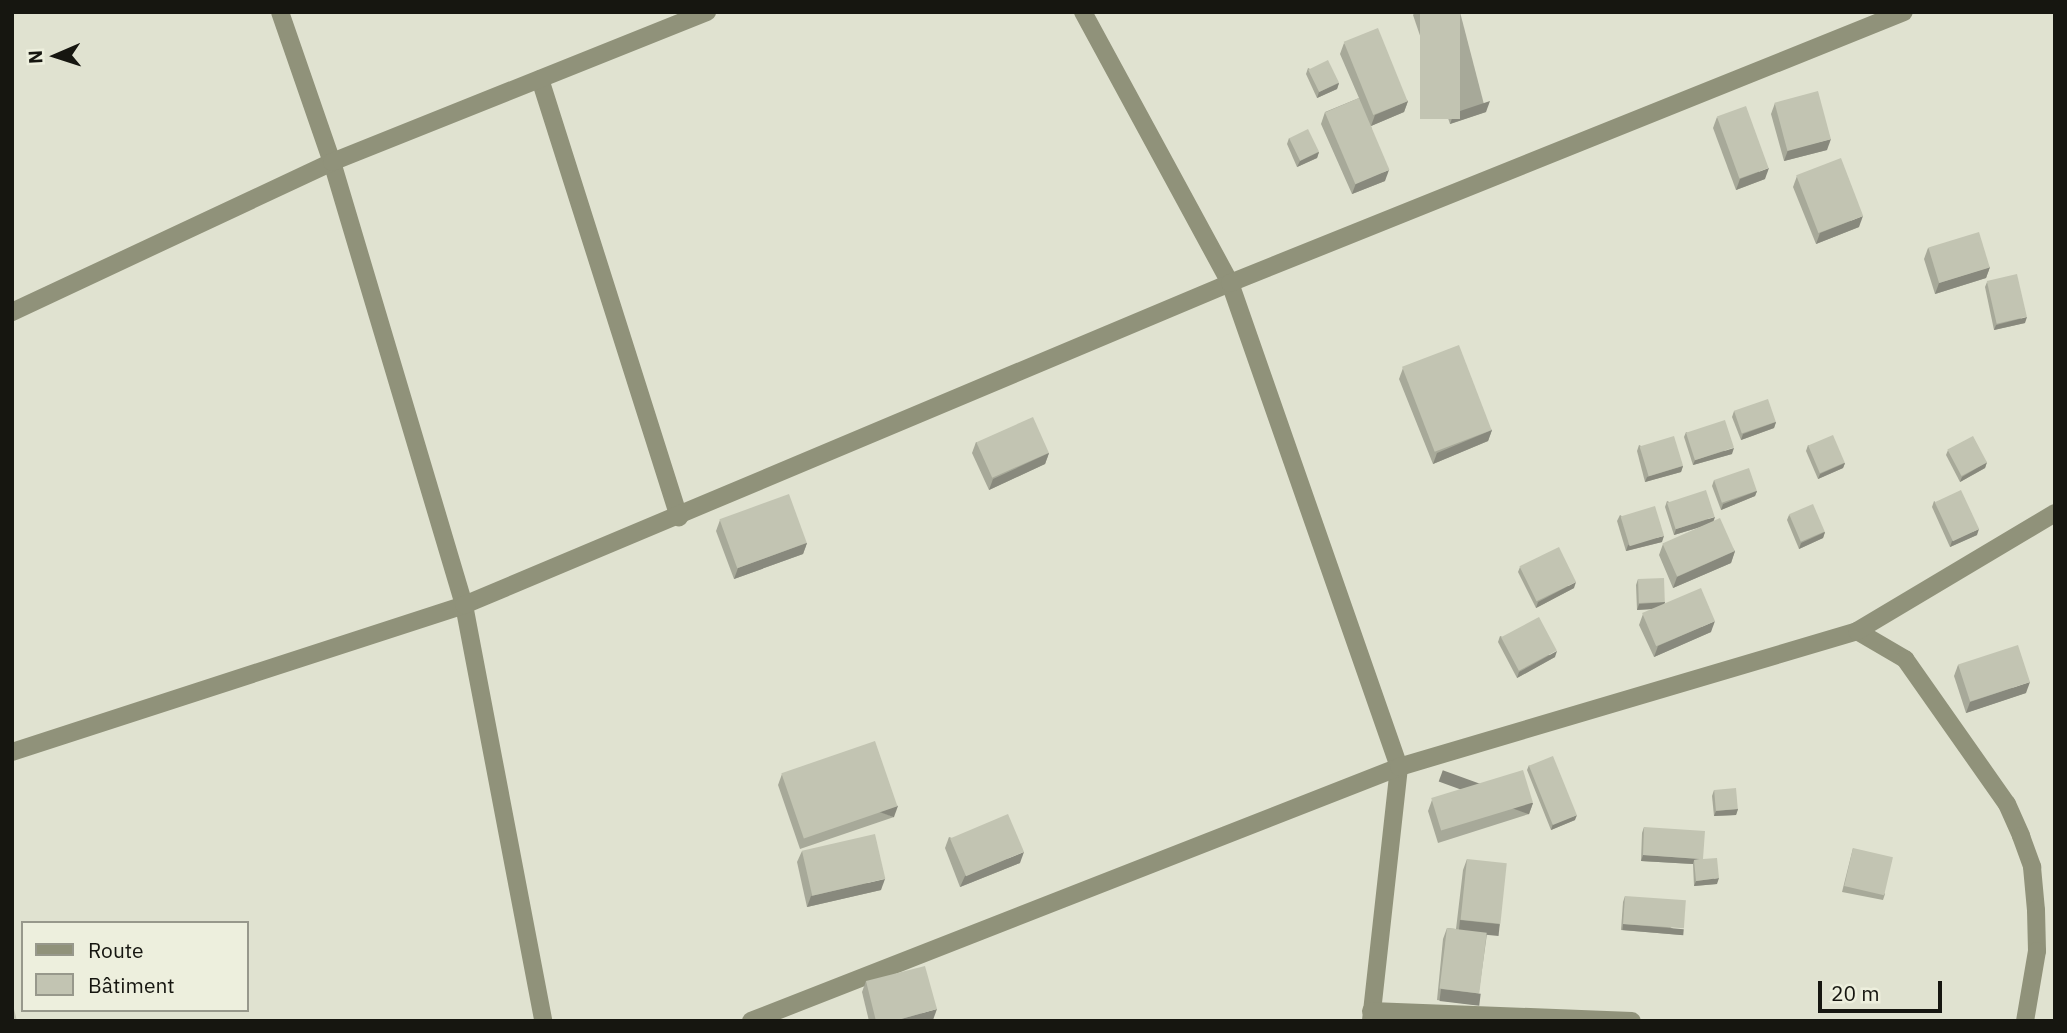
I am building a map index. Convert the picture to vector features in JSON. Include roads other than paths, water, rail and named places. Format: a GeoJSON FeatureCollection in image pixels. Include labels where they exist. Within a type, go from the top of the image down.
{"type":"FeatureCollection","features":[{"type":"Feature","properties":{"kind":"street"},"geometry":{"type":"LineString","coordinates":[[280,12],[332,162],[464,605],[543,1021]]}},
{"type":"Feature","properties":{"kind":"street"},"geometry":{"type":"LineString","coordinates":[[12,312],[332,162],[708,12]]}},
{"type":"Feature","properties":{"kind":"street"},"geometry":{"type":"LineString","coordinates":[[1083,12],[1230,283],[1399,767],[1371,1016],[1632,1021]]}},
{"type":"Feature","properties":{"kind":"street"},"geometry":{"type":"LineString","coordinates":[[12,752],[464,605],[679,518],[1230,283],[1903,12]]}},
{"type":"Feature","properties":{"kind":"street"},"geometry":{"type":"LineString","coordinates":[[540,79],[679,518]]}},
{"type":"Feature","properties":{"kind":"street"},"geometry":{"type":"LineString","coordinates":[[751,1021],[775,1016],[1399,767],[1857,631],[2055,513]]}},
{"type":"Feature","properties":{"kind":"street"},"geometry":{"type":"LineString","coordinates":[[1857,631],[1905,659],[1955,724],[2016,825],[2032,867],[2036,910],[2036,951],[2025,1021]]}}]}
